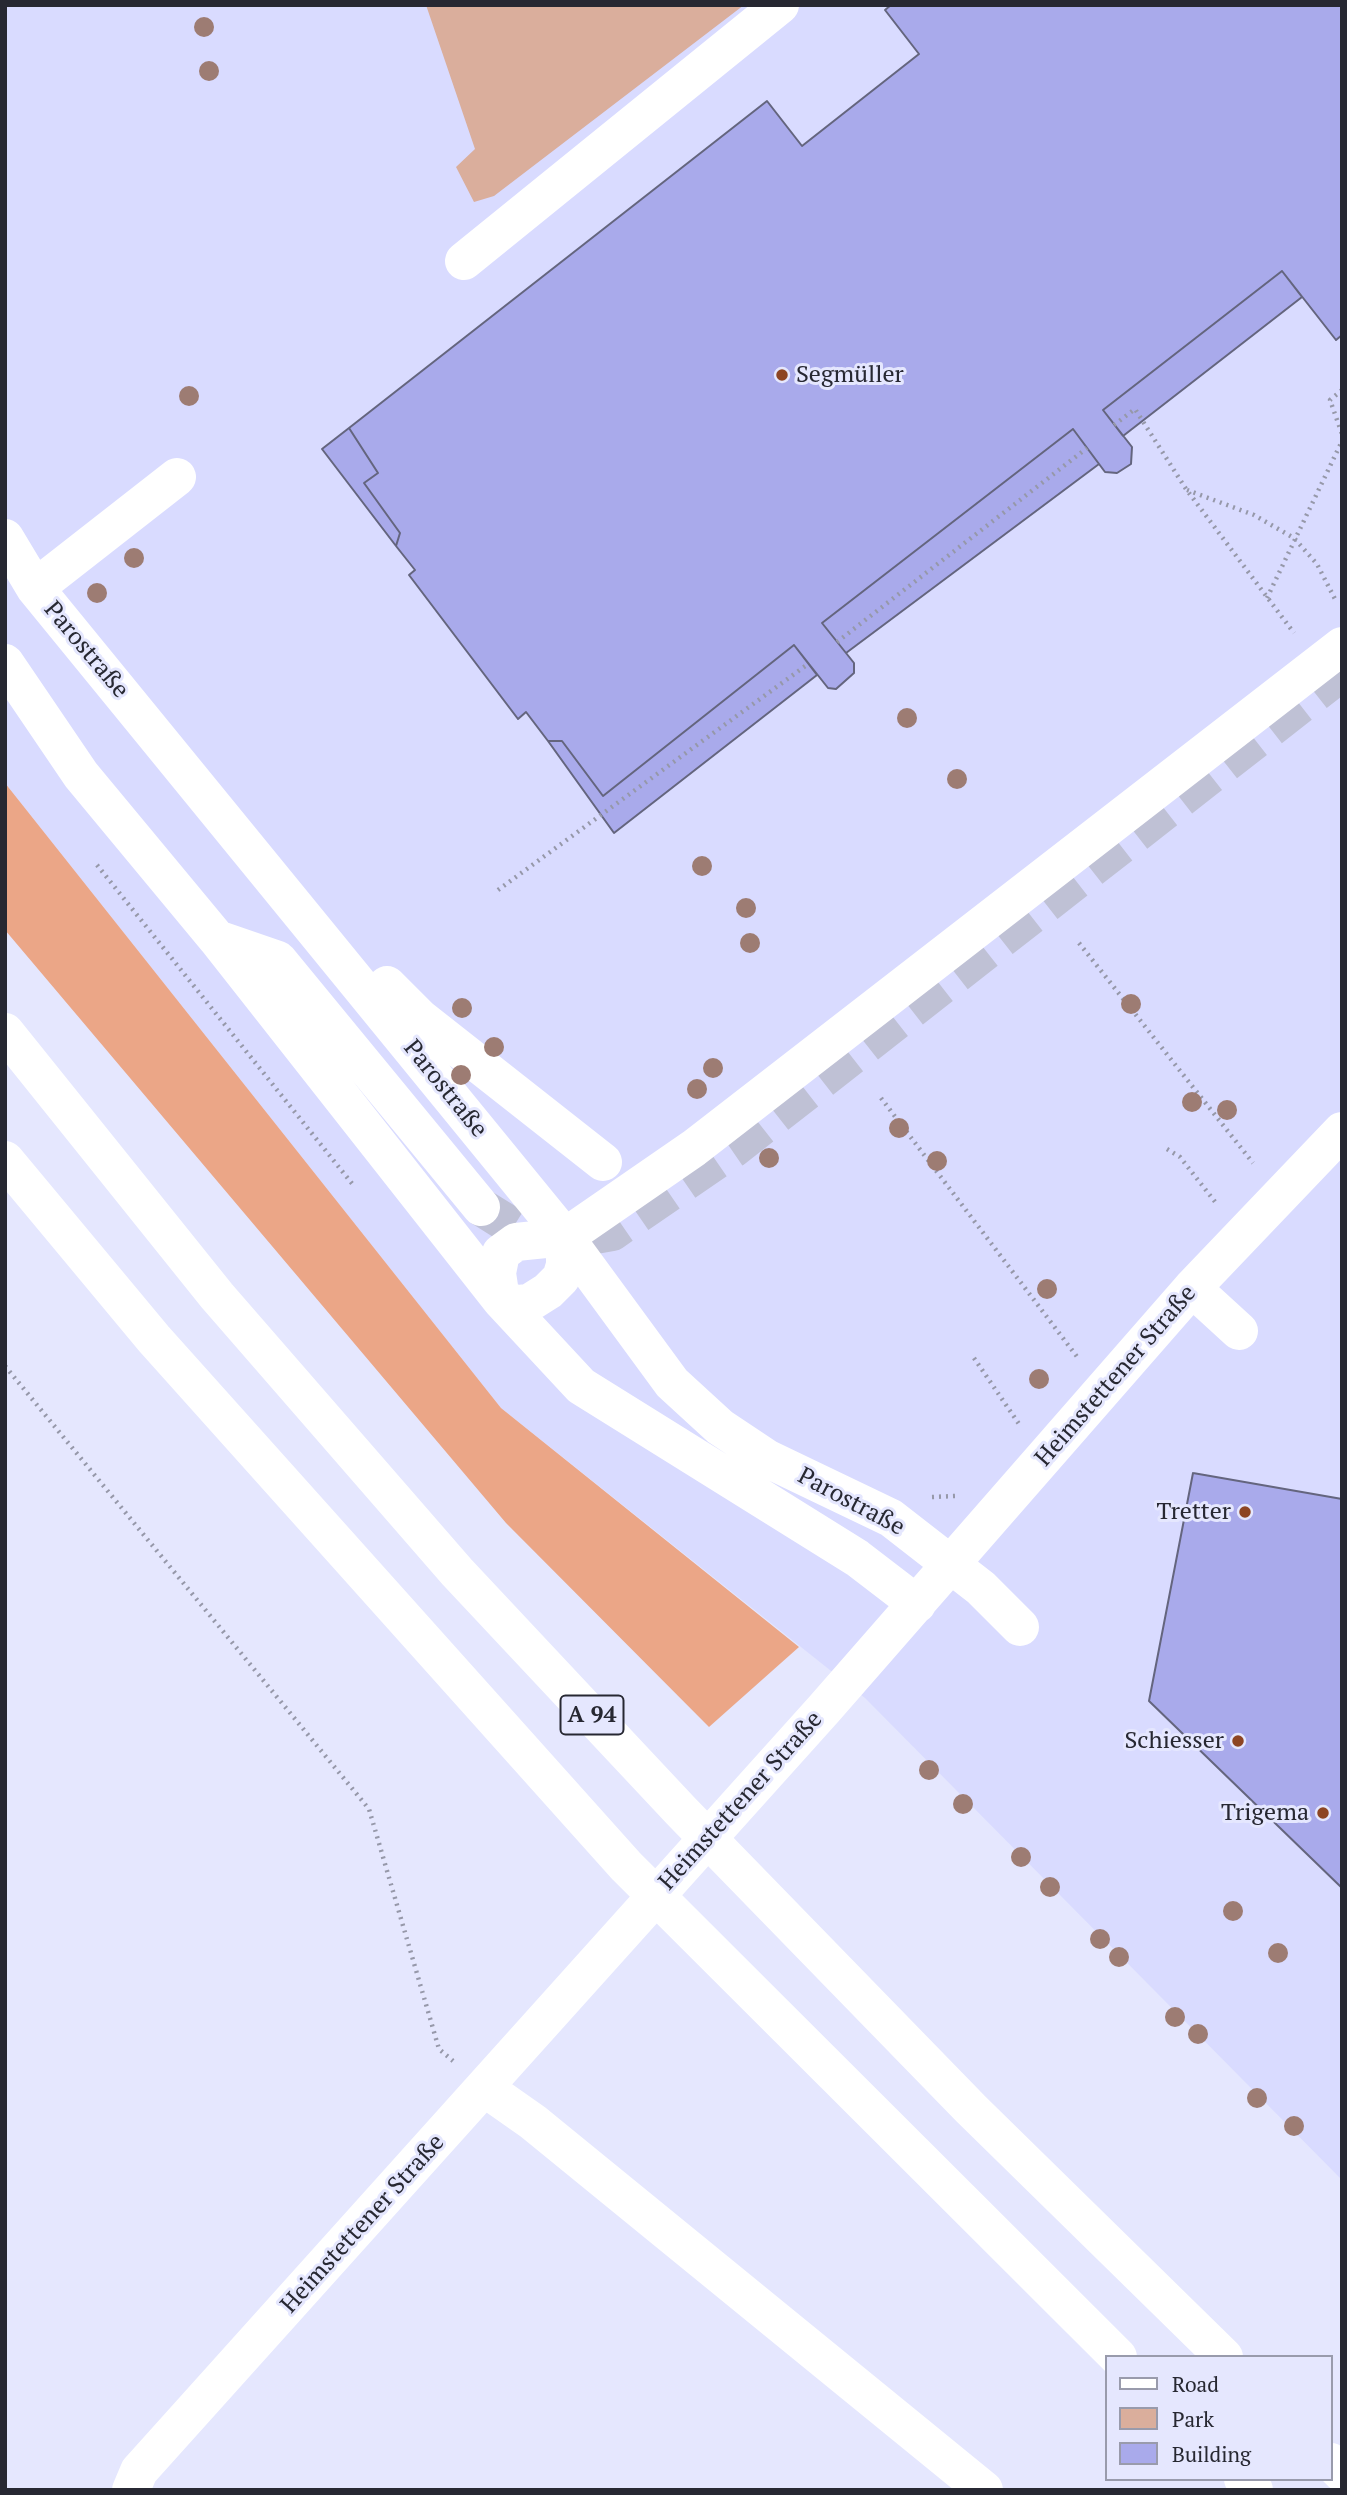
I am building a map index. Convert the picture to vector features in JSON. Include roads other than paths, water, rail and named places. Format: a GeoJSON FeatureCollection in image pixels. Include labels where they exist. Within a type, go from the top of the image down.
{"type":"FeatureCollection","features":[{"type":"Feature","properties":{"kind":"main road"},"geometry":{"type":"LineString","coordinates":[[464,261],[780,5]]}},
{"type":"Feature","properties":{"kind":"main road"},"geometry":{"type":"LineString","coordinates":[[35,588],[177,477]]}},
{"type":"Feature","properties":{"kind":"main road","name":"Parostraße"},"geometry":{"type":"LineString","coordinates":[[5,538],[35,588],[565,1237],[672,1383],[720,1427],[768,1459],[891,1518],[950,1563],[1020,1627]]}},
{"type":"Feature","properties":{"kind":"main road"},"geometry":{"type":"LineString","coordinates":[[565,1237],[565,1265],[561,1279],[555,1285],[529,1303],[518,1304],[501,1300],[496,1273],[501,1254],[516,1242],[565,1237],[647,1181],[798,1068],[1330,654]]}},
{"type":"Feature","properties":{"kind":"main road","name":"Parostraße"},"geometry":{"type":"LineString","coordinates":[[5,663],[82,775],[217,939],[501,1300],[580,1386],[857,1558],[917,1604]]}},
{"type":"Feature","properties":{"kind":"main road"},"geometry":{"type":"LineString","coordinates":[[217,939],[278,960],[481,1207]]}},
{"type":"Feature","properties":{"kind":"main road"},"geometry":{"type":"LineString","coordinates":[[344,965],[382,980],[420,1018],[603,1162]]}},
{"type":"Feature","properties":{"kind":"main road","name":"A 94"},"geometry":{"type":"LineString","coordinates":[[5,1032],[217,1296],[457,1572],[681,1811],[971,2109],[1222,2355]]}},
{"type":"Feature","properties":{"kind":"main road","name":"Heimstettener Straße"},"geometry":{"type":"LineString","coordinates":[[126,2484],[486,2089],[566,1995],[917,1604],[1192,1288],[1342,1131]]}},
{"type":"Feature","properties":{"kind":"main road"},"geometry":{"type":"LineString","coordinates":[[5,1160],[172,1359],[626,1866],[1116,2355]]}},
{"type":"Feature","properties":{"kind":"main road"},"geometry":{"type":"LineString","coordinates":[[1192,1288],[1239,1331]]}},
{"type":"Feature","properties":{"kind":"main road"},"geometry":{"type":"LineString","coordinates":[[486,2089],[533,2122],[984,2490]]}},
{"type":"Feature","properties":{"kind":"tunnel"},"geometry":{"type":"LineString","coordinates":[[481,1207],[521,1232],[563,1241],[612,1232],[733,1149],[1342,672]]}},
{"type":"Feature","properties":{"kind":"place","name":"Segmüller"},"geometry":{"type":"Point","coordinates":[782,375]}},
{"type":"Feature","properties":{"kind":"place","name":"Tretter"},"geometry":{"type":"Point","coordinates":[1245,1512]}},
{"type":"Feature","properties":{"kind":"place","name":"Schiesser"},"geometry":{"type":"Point","coordinates":[1238,1741]}},
{"type":"Feature","properties":{"kind":"place","name":"Trigema"},"geometry":{"type":"Point","coordinates":[1323,1813]}}]}
